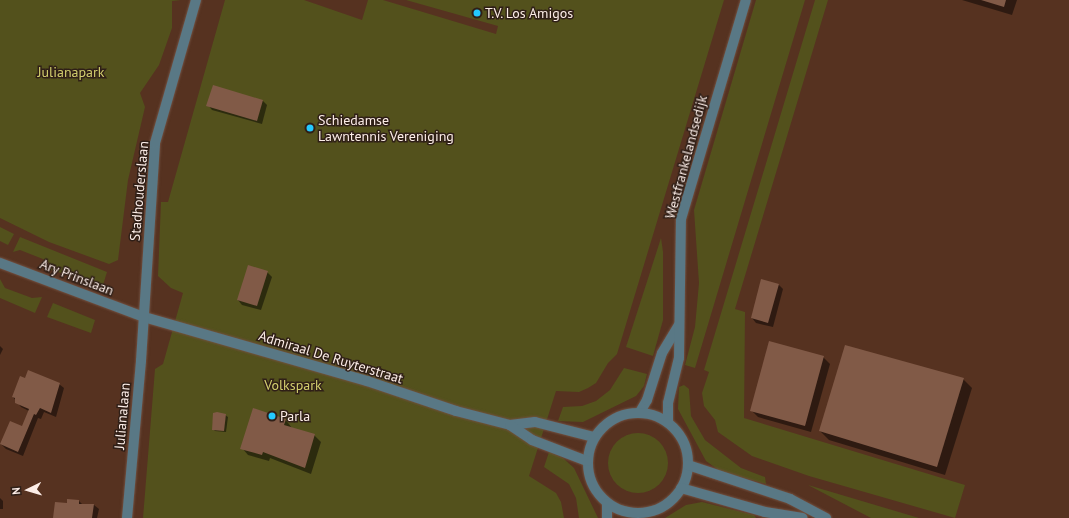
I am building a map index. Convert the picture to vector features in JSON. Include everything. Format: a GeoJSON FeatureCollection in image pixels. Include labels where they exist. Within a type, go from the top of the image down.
{"type":"FeatureCollection","features":[{"type":"Feature","properties":{"kind":"street","name":"Stadhouderslaan"},"geometry":{"type":"LineString","coordinates":[[144,317],[155,143],[196,0]]}},
{"type":"Feature","properties":{"kind":"street","name":"Westfrankelandsedijk"},"geometry":{"type":"LineString","coordinates":[[668,422],[668,403],[679,358],[681,219],[746,0]]}},
{"type":"Feature","properties":{"kind":"street","name":"Ary Prinslaan"},"geometry":{"type":"LineString","coordinates":[[0,263],[144,317]]}},
{"type":"Feature","properties":{"kind":"street","name":"Admiraal De Ruyterstraat"},"geometry":{"type":"LineString","coordinates":[[144,317],[510,424],[532,440],[587,461]]}},
{"type":"Feature","properties":{"kind":"street","name":"Julianalaan"},"geometry":{"type":"LineString","coordinates":[[127,518],[144,317]]}},
{"type":"Feature","properties":{"kind":"street"},"geometry":{"type":"LineString","coordinates":[[640,412],[647,400],[662,353],[679,325]]}},
{"type":"Feature","properties":{"kind":"street"},"geometry":{"type":"LineString","coordinates":[[640,412],[668,422],[683,441],[688,465],[682,488],[666,505],[633,516],[607,503],[592,485],[587,461],[594,437],[600,428],[618,416],[640,412]]}},
{"type":"Feature","properties":{"kind":"street","name":"Admiraal De Ruyterstraat"},"geometry":{"type":"LineString","coordinates":[[510,424],[535,422],[594,437]]}},
{"type":"Feature","properties":{"kind":"street"},"geometry":{"type":"LineString","coordinates":[[688,465],[790,498],[826,518]]}},
{"type":"Feature","properties":{"kind":"street"},"geometry":{"type":"LineString","coordinates":[[682,488],[764,512],[803,518]]}},
{"type":"Feature","properties":{"kind":"street"},"geometry":{"type":"LineString","coordinates":[[607,503],[607,518]]}},
{"type":"Feature","properties":{"kind":"green space","name":"Julianapark"},"geometry":{"type":"Polygon","coordinates":[[[0,0],[181,0],[172,1],[172,28],[159,65],[140,93],[145,107],[128,180],[118,260],[109,264],[49,242],[0,218],[0,0]]]}},
{"type":"Feature","properties":{"kind":"green space","name":"Volkspark"},"geometry":{"type":"Polygon","coordinates":[[[225,0],[304,0],[362,20],[368,0],[383,0],[496,34],[498,26],[406,0],[724,0],[617,354],[608,363],[596,383],[588,388],[579,392],[556,391],[529,476],[556,493],[561,502],[564,518],[143,518],[155,369],[163,364],[183,293],[171,288],[158,276],[161,202],[168,202],[225,0]]]}},
{"type":"Feature","properties":{"kind":"green space"},"geometry":{"type":"Polygon","coordinates":[[[756,0],[805,0],[695,368],[685,365],[695,327],[699,283],[694,210],[756,0]]]}},
{"type":"Feature","properties":{"kind":"green space"},"geometry":{"type":"Polygon","coordinates":[[[815,0],[828,0],[735,309],[745,312],[744,418],[965,485],[955,518],[809,476],[752,456],[718,432],[715,420],[704,406],[702,393],[709,372],[704,370],[815,0]]]}},
{"type":"Feature","properties":{"kind":"green space"},"geometry":{"type":"Polygon","coordinates":[[[0,227],[14,234],[8,245],[0,241],[0,227]]]}},
{"type":"Feature","properties":{"kind":"green space"},"geometry":{"type":"Polygon","coordinates":[[[20,237],[107,272],[103,285],[51,270],[48,261],[20,250],[13,252],[20,237]]]}},
{"type":"Feature","properties":{"kind":"green space"},"geometry":{"type":"Polygon","coordinates":[[[661,238],[663,252],[663,320],[653,356],[626,347],[661,238]]]}},
{"type":"Feature","properties":{"kind":"green space"},"geometry":{"type":"Polygon","coordinates":[[[0,279],[5,288],[32,298],[42,297],[35,313],[0,298],[0,279]]]}},
{"type":"Feature","properties":{"kind":"green space"},"geometry":{"type":"Polygon","coordinates":[[[53,303],[95,320],[91,333],[47,317],[53,303]]]}},
{"type":"Feature","properties":{"kind":"green space"},"geometry":{"type":"Polygon","coordinates":[[[624,368],[647,374],[644,386],[636,396],[583,422],[558,421],[563,407],[582,406],[596,401],[610,390],[624,368]]]}},
{"type":"Feature","properties":{"kind":"green space"},"geometry":{"type":"Polygon","coordinates":[[[684,385],[689,389],[691,416],[705,440],[741,468],[765,477],[766,484],[720,471],[706,461],[678,409],[679,387],[684,385]]]}},
{"type":"Feature","properties":{"kind":"green space"},"geometry":{"type":"Polygon","coordinates":[[[638,433],[655,438],[663,446],[668,463],[663,480],[655,488],[638,493],[621,488],[613,480],[608,463],[613,446],[621,438],[638,433]]]}},
{"type":"Feature","properties":{"kind":"green space"},"geometry":{"type":"Polygon","coordinates":[[[549,452],[563,458],[574,468],[598,518],[579,518],[576,498],[569,484],[544,467],[549,452]]]}},
{"type":"Feature","properties":{"kind":"green space"},"geometry":{"type":"Polygon","coordinates":[[[808,485],[919,518],[871,518],[808,485]]]}},
{"type":"Feature","properties":{"kind":"green space"},"geometry":{"type":"Polygon","coordinates":[[[702,502],[754,515],[756,518],[665,518],[686,505],[702,502]]]}},
{"type":"Feature","properties":{"kind":"building"},"geometry":{"type":"Polygon","coordinates":[[[981,0],[1006,0],[1004,7],[981,0]]]}},
{"type":"Feature","properties":{"kind":"building"},"geometry":{"type":"Polygon","coordinates":[[[213,85],[263,100],[257,121],[206,106],[213,85]]]}},
{"type":"Feature","properties":{"kind":"building"},"geometry":{"type":"Polygon","coordinates":[[[248,265],[268,271],[257,306],[237,300],[248,265]]]}},
{"type":"Feature","properties":{"kind":"building"},"geometry":{"type":"Polygon","coordinates":[[[761,279],[779,284],[768,323],[751,318],[761,279]]]}},
{"type":"Feature","properties":{"kind":"building"},"geometry":{"type":"Polygon","coordinates":[[[769,341],[824,356],[805,426],[750,411],[769,341]]]}},
{"type":"Feature","properties":{"kind":"building"},"geometry":{"type":"Polygon","coordinates":[[[845,345],[964,378],[937,467],[819,431],[845,345]]]}},
{"type":"Feature","properties":{"kind":"building"},"geometry":{"type":"Polygon","coordinates":[[[28,370],[60,383],[51,413],[40,408],[36,415],[34,414],[18,452],[0,444],[10,421],[22,426],[29,409],[15,403],[15,398],[12,397],[20,376],[25,378],[28,370]]]}},
{"type":"Feature","properties":{"kind":"building"},"geometry":{"type":"Polygon","coordinates":[[[253,408],[286,419],[284,425],[315,434],[305,468],[263,452],[262,455],[240,449],[253,408]]]}},
{"type":"Feature","properties":{"kind":"building"},"geometry":{"type":"Polygon","coordinates":[[[217,412],[226,414],[224,431],[212,430],[213,413],[217,412]]]}},
{"type":"Feature","properties":{"kind":"building"},"geometry":{"type":"Polygon","coordinates":[[[67,499],[79,500],[79,504],[94,504],[92,518],[53,518],[55,502],[67,503],[67,499]]]}},
{"type":"Feature","properties":{"kind":"place","name":"T.V. Los Amigos"},"geometry":{"type":"Point","coordinates":[477,13]}},
{"type":"Feature","properties":{"kind":"place","name":"Schiedamse Lawntennis Vereniging"},"geometry":{"type":"Point","coordinates":[310,128]}},
{"type":"Feature","properties":{"kind":"place","name":"Parla"},"geometry":{"type":"Point","coordinates":[272,416]}}]}
